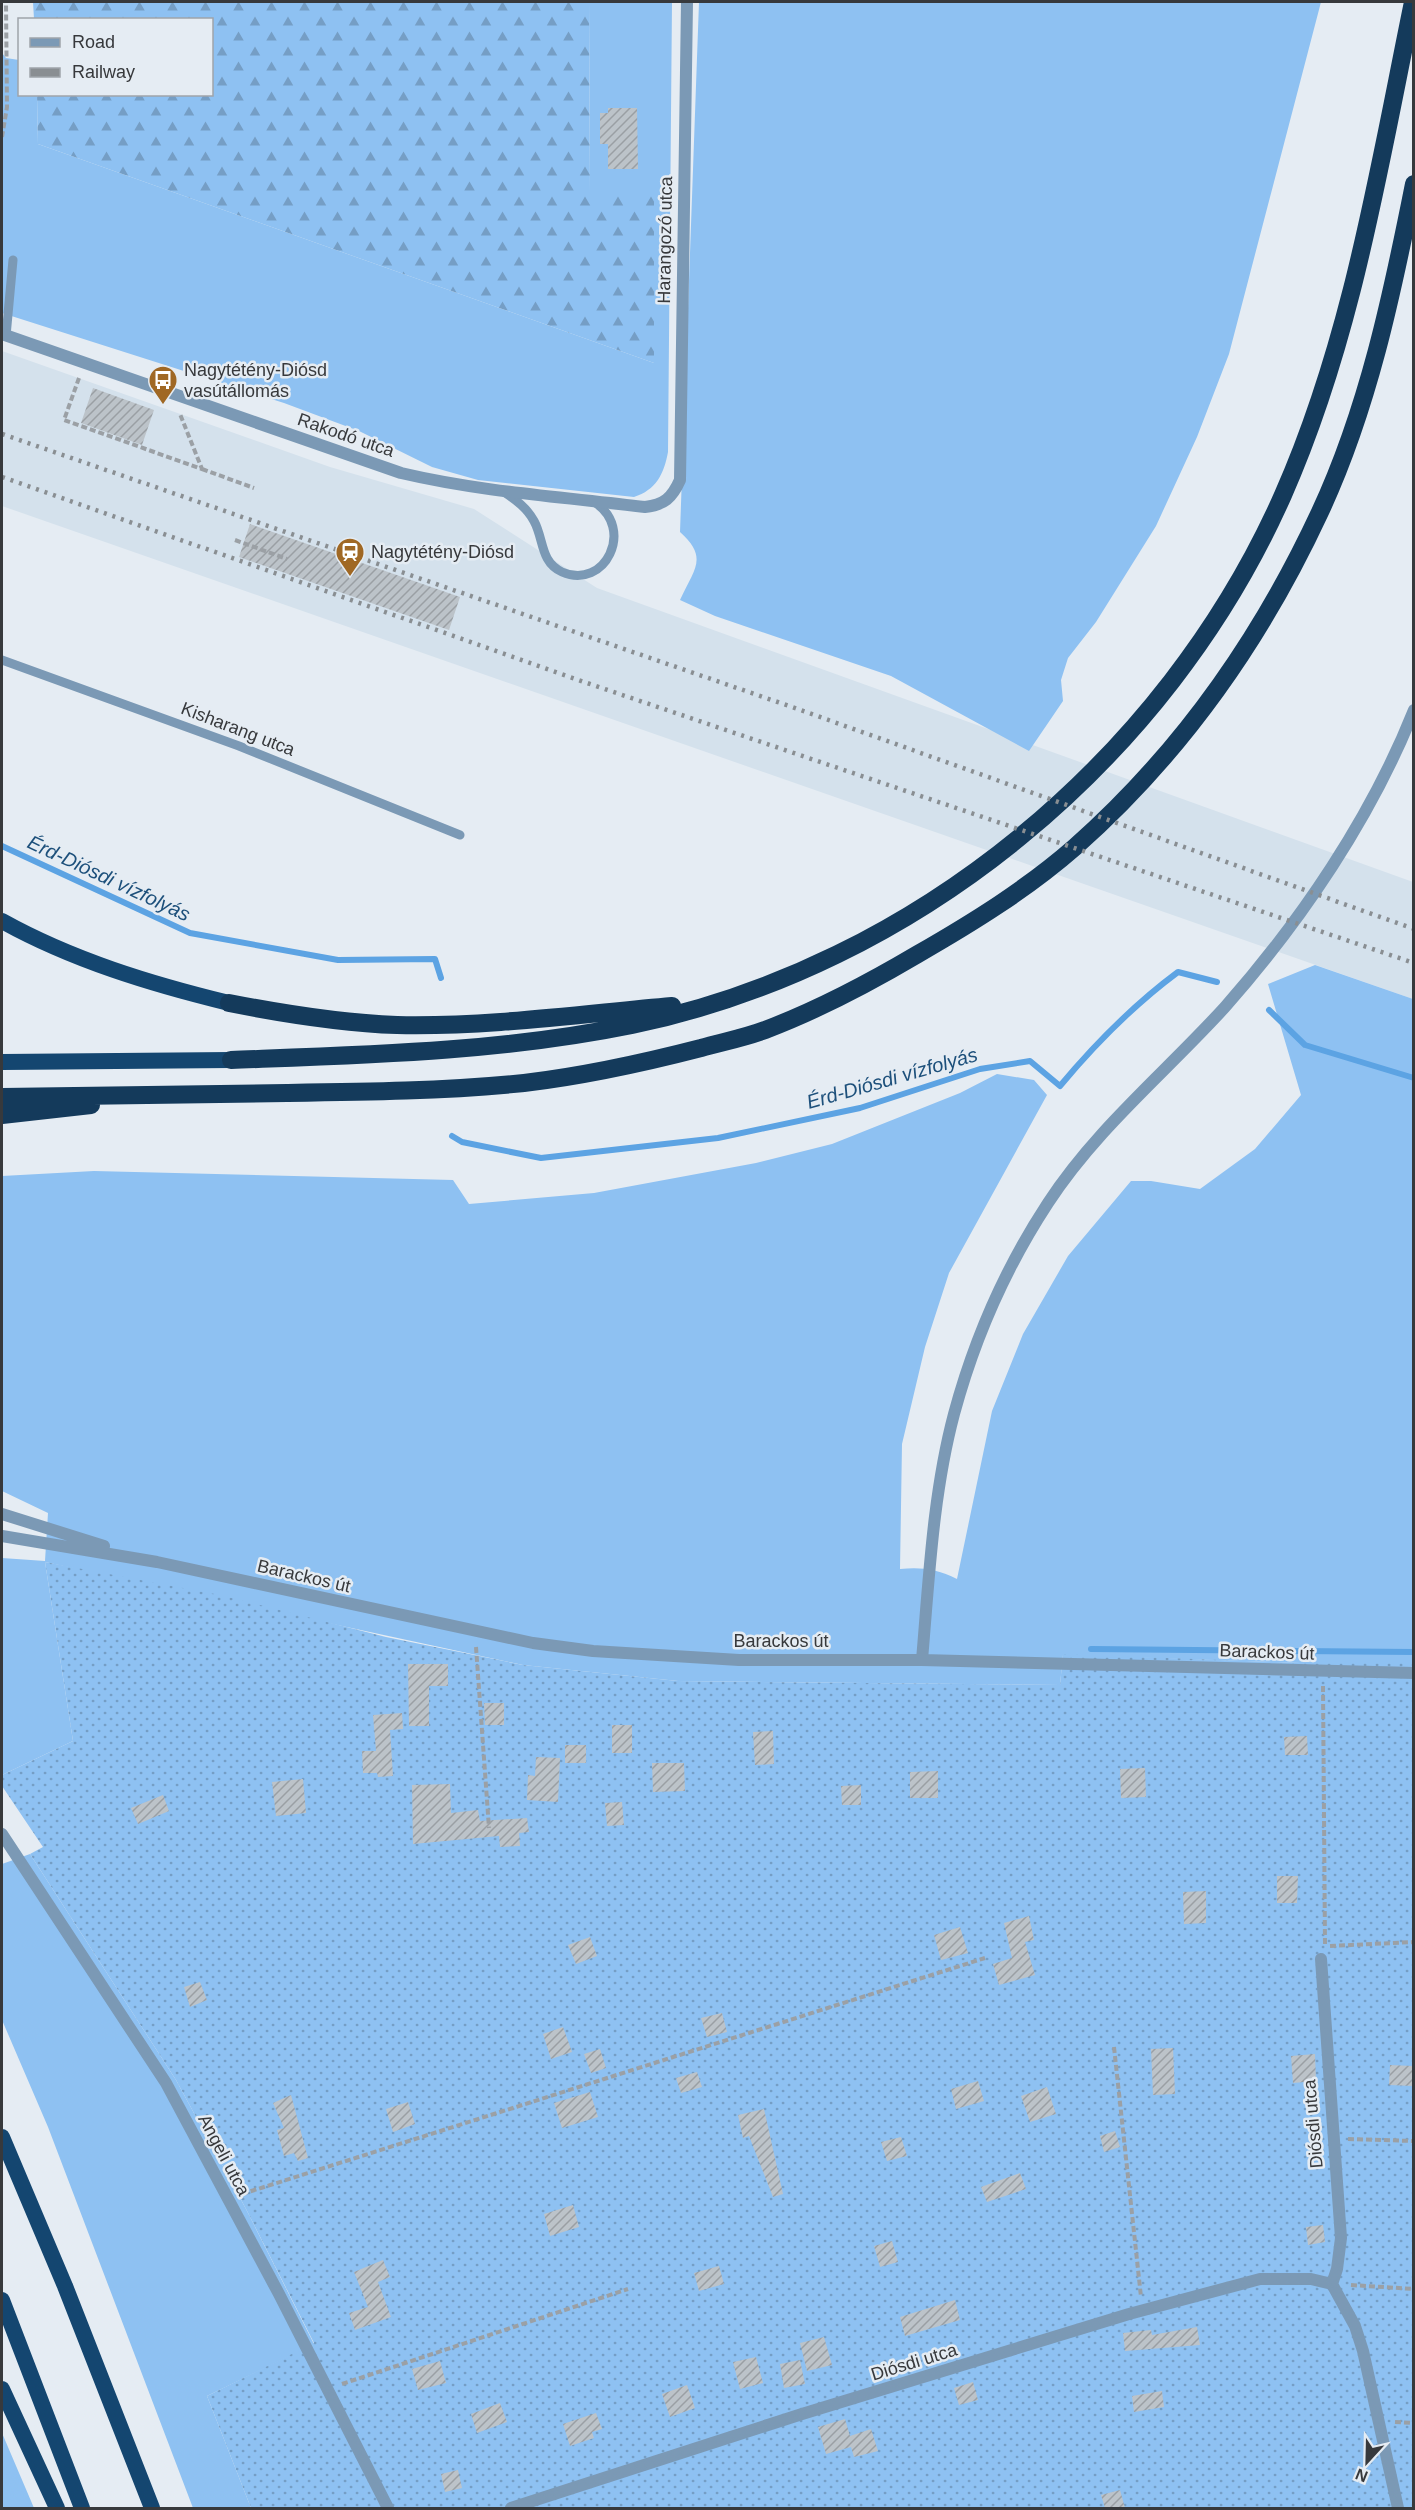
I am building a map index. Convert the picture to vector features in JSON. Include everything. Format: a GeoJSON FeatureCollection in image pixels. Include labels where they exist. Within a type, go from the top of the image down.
{"type":"FeatureCollection","features":[{"type":"Feature","properties":{"kind":"highway"},"geometry":{"type":"LineString","coordinates":[[2,1062],[231,1060],[367,1055],[521,1043],[635,1024],[718,1002],[805,968],[882,930],[953,888],[1043,818],[1085,780],[1178,672],[1231,595],[1258,547],[1283,496],[1321,394],[1366,228],[1413,2]]}},
{"type":"Feature","properties":{"kind":"highway"},"geometry":{"type":"LineString","coordinates":[[2,1098],[458,1088],[568,1076],[668,1057],[762,1031],[815,1009],[907,961],[972,923],[1074,847],[1160,761],[1216,694],[1248,647],[1321,511],[1347,447],[1382,333],[1413,184]]}},
{"type":"Feature","properties":{"kind":"highway"},"geometry":{"type":"LineString","coordinates":[[2,921],[57,949],[102,966],[229,1003],[336,1021],[399,1025],[502,1021],[718,1002]]}},
{"type":"Feature","properties":{"kind":"highway"},"geometry":{"type":"LineString","coordinates":[[2,1115],[42,1113],[143,1096]]}},
{"type":"Feature","properties":{"kind":"highway"},"geometry":{"type":"LineString","coordinates":[[2,2137],[70,2297],[152,2508]]}},
{"type":"Feature","properties":{"kind":"highway"},"geometry":{"type":"LineString","coordinates":[[2,2300],[82,2508]]}},
{"type":"Feature","properties":{"kind":"highway"},"geometry":{"type":"LineString","coordinates":[[2,2389],[57,2508]]}},
{"type":"Feature","properties":{"kind":"street","name":"Harangozó utca"},"geometry":{"type":"LineString","coordinates":[[680,480],[687,2]]}},
{"type":"Feature","properties":{"kind":"street","name":"Rakodó utca"},"geometry":{"type":"LineString","coordinates":[[4,335],[374,465],[451,484],[645,507],[662,505],[674,494],[680,480]]}},
{"type":"Feature","properties":{"kind":"street"},"geometry":{"type":"LineString","coordinates":[[922,1660],[943,1469],[953,1416],[970,1361],[988,1315],[1026,1240],[1048,1203],[1072,1170],[1151,1082],[1225,1007],[1310,897],[1371,798],[1413,710]]}},
{"type":"Feature","properties":{"kind":"street","name":"Barackos út"},"geometry":{"type":"LineString","coordinates":[[2,1514],[156,1562]]}},
{"type":"Feature","properties":{"kind":"street","name":"Barackos út"},"geometry":{"type":"LineString","coordinates":[[2,1536],[156,1562],[533,1643],[658,1656],[739,1660],[922,1660],[1413,1673]]}},
{"type":"Feature","properties":{"kind":"street","name":"Angeli utca"},"geometry":{"type":"LineString","coordinates":[[2,1834],[166,2083],[388,2508]]}},
{"type":"Feature","properties":{"kind":"street","name":"Diósdi utca"},"geometry":{"type":"LineString","coordinates":[[511,2508],[802,2414],[1142,2311],[1260,2279],[1311,2279],[1332,2284],[1337,2269],[1341,2238],[1332,2138],[1321,1959]]}},
{"type":"Feature","properties":{"kind":"street"},"geometry":{"type":"LineString","coordinates":[[1332,2284],[1355,2326],[1363,2351],[1398,2508]]}},
{"type":"Feature","properties":{"kind":"lane"},"geometry":{"type":"LineString","coordinates":[[4,335],[13,260]]}},
{"type":"Feature","properties":{"kind":"lane"},"geometry":{"type":"LineString","coordinates":[[504,492],[526,509],[534,522],[546,558],[553,567],[576,575],[596,570],[610,554],[614,544],[612,524],[601,506],[591,501]]}},
{"type":"Feature","properties":{"kind":"lane","name":"Kisharang utca"},"geometry":{"type":"LineString","coordinates":[[2,660],[239,746],[460,834]]}},
{"type":"Feature","properties":{"kind":"path"},"geometry":{"type":"LineString","coordinates":[[2,137],[7,107],[6,2]]}},
{"type":"Feature","properties":{"kind":"path"},"geometry":{"type":"LineString","coordinates":[[85,363],[64,420],[254,488]]}},
{"type":"Feature","properties":{"kind":"path"},"geometry":{"type":"LineString","coordinates":[[172,394],[202,469]]}},
{"type":"Feature","properties":{"kind":"path"},"geometry":{"type":"LineString","coordinates":[[235,540],[287,559]]}},
{"type":"Feature","properties":{"kind":"path"},"geometry":{"type":"LineString","coordinates":[[474,1631],[489,1828]]}},
{"type":"Feature","properties":{"kind":"path"},"geometry":{"type":"LineString","coordinates":[[1321,1959],[1325,1946],[1323,1672]]}},
{"type":"Feature","properties":{"kind":"path"},"geometry":{"type":"LineString","coordinates":[[1325,1946],[1413,1942]]}},
{"type":"Feature","properties":{"kind":"path"},"geometry":{"type":"LineString","coordinates":[[227,2199],[985,1958]]}},
{"type":"Feature","properties":{"kind":"path"},"geometry":{"type":"LineString","coordinates":[[1114,2047],[1142,2311]]}},
{"type":"Feature","properties":{"kind":"path"},"geometry":{"type":"LineString","coordinates":[[1332,2138],[1413,2141]]}},
{"type":"Feature","properties":{"kind":"path"},"geometry":{"type":"LineString","coordinates":[[1332,2284],[1413,2289]]}},
{"type":"Feature","properties":{"kind":"path"},"geometry":{"type":"LineString","coordinates":[[327,2389],[628,2289]]}},
{"type":"Feature","properties":{"kind":"shaded area"},"geometry":{"type":"Polygon","coordinates":[[[2,351],[330,467],[474,509],[597,588],[1413,882],[1413,999],[2,506],[2,351]]]}},
{"type":"Feature","properties":{"kind":"green space"},"geometry":{"type":"Polygon","coordinates":[[[33,2],[589,2],[590,193],[654,194],[654,363],[38,144],[37,96],[213,96],[213,18],[34,18],[33,2]]]}},
{"type":"Feature","properties":{"kind":"green space"},"geometry":{"type":"Polygon","coordinates":[[[589,2],[672,2],[668,452],[658,480],[648,490],[634,497],[478,480],[432,467],[359,431],[284,403],[2,313],[2,53],[6,58],[18,60],[18,96],[37,96],[38,144],[654,363],[654,194],[590,194],[589,2]]]}},
{"type":"Feature","properties":{"kind":"green space"},"geometry":{"type":"Polygon","coordinates":[[[699,2],[1321,2],[1229,354],[1197,437],[1156,526],[1096,622],[1068,658],[1061,680],[1063,701],[1029,751],[891,676],[715,616],[680,600],[696,564],[694,549],[680,532],[699,2]]]}},
{"type":"Feature","properties":{"kind":"green space"},"geometry":{"type":"Polygon","coordinates":[[[1315,965],[1413,999],[1413,1663],[1300,1663],[1063,1655],[1060,1685],[678,1681],[523,1665],[45,1562],[73,1741],[2,1775],[2,1558],[45,1561],[48,1513],[2,1491],[2,1176],[94,1171],[453,1180],[469,1204],[594,1193],[756,1163],[832,1144],[960,1093],[997,1074],[1034,1080],[1047,1095],[949,1273],[925,1347],[902,1444],[900,1569],[929,1570],[957,1579],[992,1411],[1023,1334],[1068,1256],[1131,1181],[1151,1181],[1200,1189],[1255,1149],[1301,1095],[1268,984],[1315,965]]]}},
{"type":"Feature","properties":{"kind":"green space"},"geometry":{"type":"Polygon","coordinates":[[[45,1562],[220,1595],[386,1637],[523,1665],[678,1681],[1060,1685],[1063,1654],[1300,1663],[1413,1663],[1413,2508],[251,2508],[207,2396],[314,2343],[246,2209],[176,2080],[30,1854],[43,1847],[2,1786],[2,1775],[73,1741],[45,1562]]]}},
{"type":"Feature","properties":{"kind":"green space"},"geometry":{"type":"Polygon","coordinates":[[[30,1854],[176,2080],[246,2209],[314,2344],[207,2396],[251,2508],[193,2508],[48,2127],[2,2020],[2,1864],[30,1854]]]}},
{"type":"Feature","properties":{"kind":"green space"},"geometry":{"type":"Polygon","coordinates":[[[2,2433],[34,2508],[2,2508],[2,2433]]]}},
{"type":"Feature","properties":{"kind":"building"},"geometry":{"type":"Polygon","coordinates":[[[608,108],[637,108],[638,169],[608,169],[608,144],[600,144],[600,113],[608,113],[608,108]]]}},
{"type":"Feature","properties":{"kind":"building"},"geometry":{"type":"Polygon","coordinates":[[[93,388],[154,410],[142,445],[81,423],[93,388]]]}},
{"type":"Feature","properties":{"kind":"building"},"geometry":{"type":"Polygon","coordinates":[[[250,524],[460,597],[449,630],[239,557],[250,524]]]}},
{"type":"Feature","properties":{"kind":"building"},"geometry":{"type":"Polygon","coordinates":[[[408,1664],[448,1664],[448,1686],[429,1686],[429,1726],[409,1726],[408,1664]]]}},
{"type":"Feature","properties":{"kind":"building"},"geometry":{"type":"Polygon","coordinates":[[[484,1703],[504,1703],[504,1725],[485,1725],[484,1703]]]}},
{"type":"Feature","properties":{"kind":"building"},"geometry":{"type":"Polygon","coordinates":[[[402,1713],[403,1729],[390,1730],[393,1776],[378,1777],[377,1773],[363,1773],[362,1751],[376,1751],[373,1715],[402,1713]]]}},
{"type":"Feature","properties":{"kind":"building"},"geometry":{"type":"Polygon","coordinates":[[[612,1725],[632,1725],[632,1753],[612,1753],[612,1725]]]}},
{"type":"Feature","properties":{"kind":"building"},"geometry":{"type":"Polygon","coordinates":[[[773,1731],[774,1764],[755,1765],[753,1732],[773,1731]]]}},
{"type":"Feature","properties":{"kind":"building"},"geometry":{"type":"Polygon","coordinates":[[[1307,1736],[1308,1755],[1285,1755],[1284,1737],[1307,1736]]]}},
{"type":"Feature","properties":{"kind":"building"},"geometry":{"type":"Polygon","coordinates":[[[565,1745],[586,1745],[586,1763],[565,1763],[565,1745]]]}},
{"type":"Feature","properties":{"kind":"building"},"geometry":{"type":"Polygon","coordinates":[[[536,1757],[560,1758],[558,1802],[527,1800],[528,1775],[535,1776],[536,1757]]]}},
{"type":"Feature","properties":{"kind":"building"},"geometry":{"type":"Polygon","coordinates":[[[652,1763],[684,1763],[685,1791],[653,1792],[652,1763]]]}},
{"type":"Feature","properties":{"kind":"building"},"geometry":{"type":"Polygon","coordinates":[[[1145,1768],[1146,1797],[1121,1798],[1120,1769],[1145,1768]]]}},
{"type":"Feature","properties":{"kind":"building"},"geometry":{"type":"Polygon","coordinates":[[[938,1771],[938,1798],[910,1798],[910,1772],[938,1771]]]}},
{"type":"Feature","properties":{"kind":"building"},"geometry":{"type":"Polygon","coordinates":[[[303,1779],[306,1813],[276,1816],[272,1782],[303,1779]]]}},
{"type":"Feature","properties":{"kind":"building"},"geometry":{"type":"Polygon","coordinates":[[[450,1784],[451,1813],[478,1810],[480,1821],[527,1818],[529,1832],[519,1833],[520,1846],[500,1847],[499,1836],[413,1844],[412,1785],[450,1784]]]}},
{"type":"Feature","properties":{"kind":"building"},"geometry":{"type":"Polygon","coordinates":[[[861,1785],[861,1805],[842,1805],[841,1786],[861,1785]]]}},
{"type":"Feature","properties":{"kind":"building"},"geometry":{"type":"Polygon","coordinates":[[[163,1795],[169,1811],[138,1824],[131,1808],[163,1795]]]}},
{"type":"Feature","properties":{"kind":"building"},"geometry":{"type":"Polygon","coordinates":[[[622,1802],[624,1825],[607,1826],[605,1803],[622,1802]]]}},
{"type":"Feature","properties":{"kind":"building"},"geometry":{"type":"Polygon","coordinates":[[[1277,1876],[1298,1876],[1297,1903],[1277,1903],[1277,1876]]]}},
{"type":"Feature","properties":{"kind":"building"},"geometry":{"type":"Polygon","coordinates":[[[1206,1891],[1206,1923],[1184,1924],[1183,1892],[1206,1891]]]}},
{"type":"Feature","properties":{"kind":"building"},"geometry":{"type":"Polygon","coordinates":[[[1029,1916],[1034,1940],[1025,1942],[1035,1975],[999,1985],[993,1964],[1012,1958],[1004,1923],[1029,1916]]]}},
{"type":"Feature","properties":{"kind":"building"},"geometry":{"type":"Polygon","coordinates":[[[960,1927],[968,1953],[941,1960],[934,1935],[960,1927]]]}},
{"type":"Feature","properties":{"kind":"building"},"geometry":{"type":"Polygon","coordinates":[[[590,1937],[597,1956],[576,1964],[568,1945],[590,1937]]]}},
{"type":"Feature","properties":{"kind":"building"},"geometry":{"type":"Polygon","coordinates":[[[200,1982],[207,2000],[190,2007],[184,1987],[200,1982]]]}},
{"type":"Feature","properties":{"kind":"building"},"geometry":{"type":"Polygon","coordinates":[[[722,2013],[727,2032],[707,2037],[701,2018],[722,2013]]]}},
{"type":"Feature","properties":{"kind":"building"},"geometry":{"type":"Polygon","coordinates":[[[563,2027],[572,2052],[551,2059],[543,2034],[563,2027]]]}},
{"type":"Feature","properties":{"kind":"building"},"geometry":{"type":"Polygon","coordinates":[[[1173,2048],[1175,2094],[1153,2095],[1151,2049],[1173,2048]]]}},
{"type":"Feature","properties":{"kind":"building"},"geometry":{"type":"Polygon","coordinates":[[[600,2049],[606,2068],[591,2073],[584,2054],[600,2049]]]}},
{"type":"Feature","properties":{"kind":"building"},"geometry":{"type":"Polygon","coordinates":[[[1315,2054],[1316,2081],[1293,2083],[1291,2056],[1315,2054]]]}},
{"type":"Feature","properties":{"kind":"building"},"geometry":{"type":"Polygon","coordinates":[[[1390,2065],[1413,2066],[1413,2086],[1389,2085],[1390,2065]]]}},
{"type":"Feature","properties":{"kind":"building"},"geometry":{"type":"Polygon","coordinates":[[[697,2072],[702,2087],[681,2093],[676,2078],[697,2072]]]}},
{"type":"Feature","properties":{"kind":"building"},"geometry":{"type":"Polygon","coordinates":[[[978,2081],[984,2101],[956,2109],[951,2089],[978,2081]]]}},
{"type":"Feature","properties":{"kind":"building"},"geometry":{"type":"Polygon","coordinates":[[[1047,2087],[1056,2114],[1030,2122],[1021,2096],[1047,2087]]]}},
{"type":"Feature","properties":{"kind":"building"},"geometry":{"type":"Polygon","coordinates":[[[590,2092],[598,2117],[562,2128],[554,2103],[590,2092]]]}},
{"type":"Feature","properties":{"kind":"building"},"geometry":{"type":"Polygon","coordinates":[[[291,2095],[308,2158],[298,2161],[294,2153],[284,2156],[277,2130],[284,2128],[273,2103],[291,2095]]]}},
{"type":"Feature","properties":{"kind":"building"},"geometry":{"type":"Polygon","coordinates":[[[408,2102],[415,2124],[393,2132],[386,2109],[408,2102]]]}},
{"type":"Feature","properties":{"kind":"building"},"geometry":{"type":"Polygon","coordinates":[[[764,2109],[783,2194],[773,2197],[749,2136],[743,2138],[738,2115],[764,2109]]]}},
{"type":"Feature","properties":{"kind":"building"},"geometry":{"type":"Polygon","coordinates":[[[1115,2131],[1120,2147],[1104,2152],[1100,2136],[1115,2131]]]}},
{"type":"Feature","properties":{"kind":"building"},"geometry":{"type":"Polygon","coordinates":[[[901,2137],[907,2156],[887,2161],[881,2142],[901,2137]]]}},
{"type":"Feature","properties":{"kind":"building"},"geometry":{"type":"Polygon","coordinates":[[[1020,2173],[1026,2189],[987,2202],[981,2187],[1020,2173]]]}},
{"type":"Feature","properties":{"kind":"building"},"geometry":{"type":"Polygon","coordinates":[[[573,2205],[579,2227],[550,2236],[544,2214],[573,2205]]]}},
{"type":"Feature","properties":{"kind":"building"},"geometry":{"type":"Polygon","coordinates":[[[1323,2225],[1325,2242],[1308,2245],[1306,2227],[1323,2225]]]}},
{"type":"Feature","properties":{"kind":"building"},"geometry":{"type":"Polygon","coordinates":[[[892,2241],[898,2262],[880,2267],[874,2246],[892,2241]]]}},
{"type":"Feature","properties":{"kind":"building"},"geometry":{"type":"Polygon","coordinates":[[[383,2260],[390,2277],[378,2282],[391,2317],[355,2330],[349,2313],[368,2307],[354,2272],[383,2260]]]}},
{"type":"Feature","properties":{"kind":"building"},"geometry":{"type":"Polygon","coordinates":[[[719,2266],[724,2284],[699,2291],[694,2273],[719,2266]]]}},
{"type":"Feature","properties":{"kind":"building"},"geometry":{"type":"Polygon","coordinates":[[[955,2300],[960,2320],[905,2336],[900,2317],[955,2300]]]}},
{"type":"Feature","properties":{"kind":"building"},"geometry":{"type":"Polygon","coordinates":[[[1197,2327],[1200,2345],[1125,2351],[1123,2333],[1151,2330],[1152,2335],[1197,2327]]]}},
{"type":"Feature","properties":{"kind":"building"},"geometry":{"type":"Polygon","coordinates":[[[824,2337],[832,2365],[807,2371],[800,2343],[824,2337]]]}},
{"type":"Feature","properties":{"kind":"building"},"geometry":{"type":"Polygon","coordinates":[[[756,2357],[763,2383],[740,2389],[733,2362],[756,2357]]]}},
{"type":"Feature","properties":{"kind":"building"},"geometry":{"type":"Polygon","coordinates":[[[800,2360],[805,2384],[784,2388],[780,2364],[800,2360]]]}},
{"type":"Feature","properties":{"kind":"building"},"geometry":{"type":"Polygon","coordinates":[[[440,2361],[446,2383],[418,2390],[412,2369],[440,2361]]]}},
{"type":"Feature","properties":{"kind":"building"},"geometry":{"type":"Polygon","coordinates":[[[973,2382],[978,2400],[959,2405],[954,2388],[973,2382]]]}},
{"type":"Feature","properties":{"kind":"building"},"geometry":{"type":"Polygon","coordinates":[[[687,2385],[695,2408],[670,2417],[662,2394],[687,2385]]]}},
{"type":"Feature","properties":{"kind":"building"},"geometry":{"type":"Polygon","coordinates":[[[1162,2391],[1164,2407],[1134,2412],[1132,2396],[1162,2391]]]}},
{"type":"Feature","properties":{"kind":"building"},"geometry":{"type":"Polygon","coordinates":[[[500,2403],[507,2422],[477,2433],[471,2414],[500,2403]]]}},
{"type":"Feature","properties":{"kind":"building"},"geometry":{"type":"Polygon","coordinates":[[[596,2413],[602,2429],[592,2432],[594,2438],[570,2446],[563,2424],[596,2413]]]}},
{"type":"Feature","properties":{"kind":"building"},"geometry":{"type":"Polygon","coordinates":[[[845,2419],[850,2436],[871,2429],[878,2451],[854,2457],[851,2447],[826,2454],[818,2427],[845,2419]]]}},
{"type":"Feature","properties":{"kind":"building"},"geometry":{"type":"Polygon","coordinates":[[[458,2470],[462,2488],[445,2492],[441,2474],[458,2470]]]}},
{"type":"Feature","properties":{"kind":"building"},"geometry":{"type":"Polygon","coordinates":[[[1120,2490],[1125,2508],[1105,2508],[1101,2495],[1120,2490]]]}},
{"type":"Feature","properties":{"kind":"waterway","name":"Érd-Diósdi vízfolyás"},"geometry":{"type":"LineString","coordinates":[[2,846],[190,933],[338,960],[435,959],[441,978]]}},
{"type":"Feature","properties":{"kind":"waterway","name":"Érd-Diósdi vízfolyás"},"geometry":{"type":"LineString","coordinates":[[452,1136],[462,1142],[541,1158],[718,1138],[860,1108],[980,1069],[1030,1061],[1060,1086],[1116,1025],[1178,972],[1217,982]]}},
{"type":"Feature","properties":{"kind":"waterway","name":"Érd-Diósdi vízfolyás"},"geometry":{"type":"LineString","coordinates":[[1269,1010],[1305,1045],[1414,1078]]}},
{"type":"Feature","properties":{"kind":"waterway"},"geometry":{"type":"LineString","coordinates":[[1091,1649],[1414,1652]]}},
{"type":"Feature","properties":{"kind":"railway"},"geometry":{"type":"LineString","coordinates":[[2,434],[792,707],[1414,929]]}},
{"type":"Feature","properties":{"kind":"railway"},"geometry":{"type":"LineString","coordinates":[[2,477],[587,683],[1414,963]]}},
{"type":"Feature","properties":{"kind":"place","name":"Nagytétény-Diósd vasútállomás"},"geometry":{"type":"Point","coordinates":[163,406]}},
{"type":"Feature","properties":{"kind":"place","name":"Nagytétény-Diósd"},"geometry":{"type":"Point","coordinates":[350,578]}}]}
